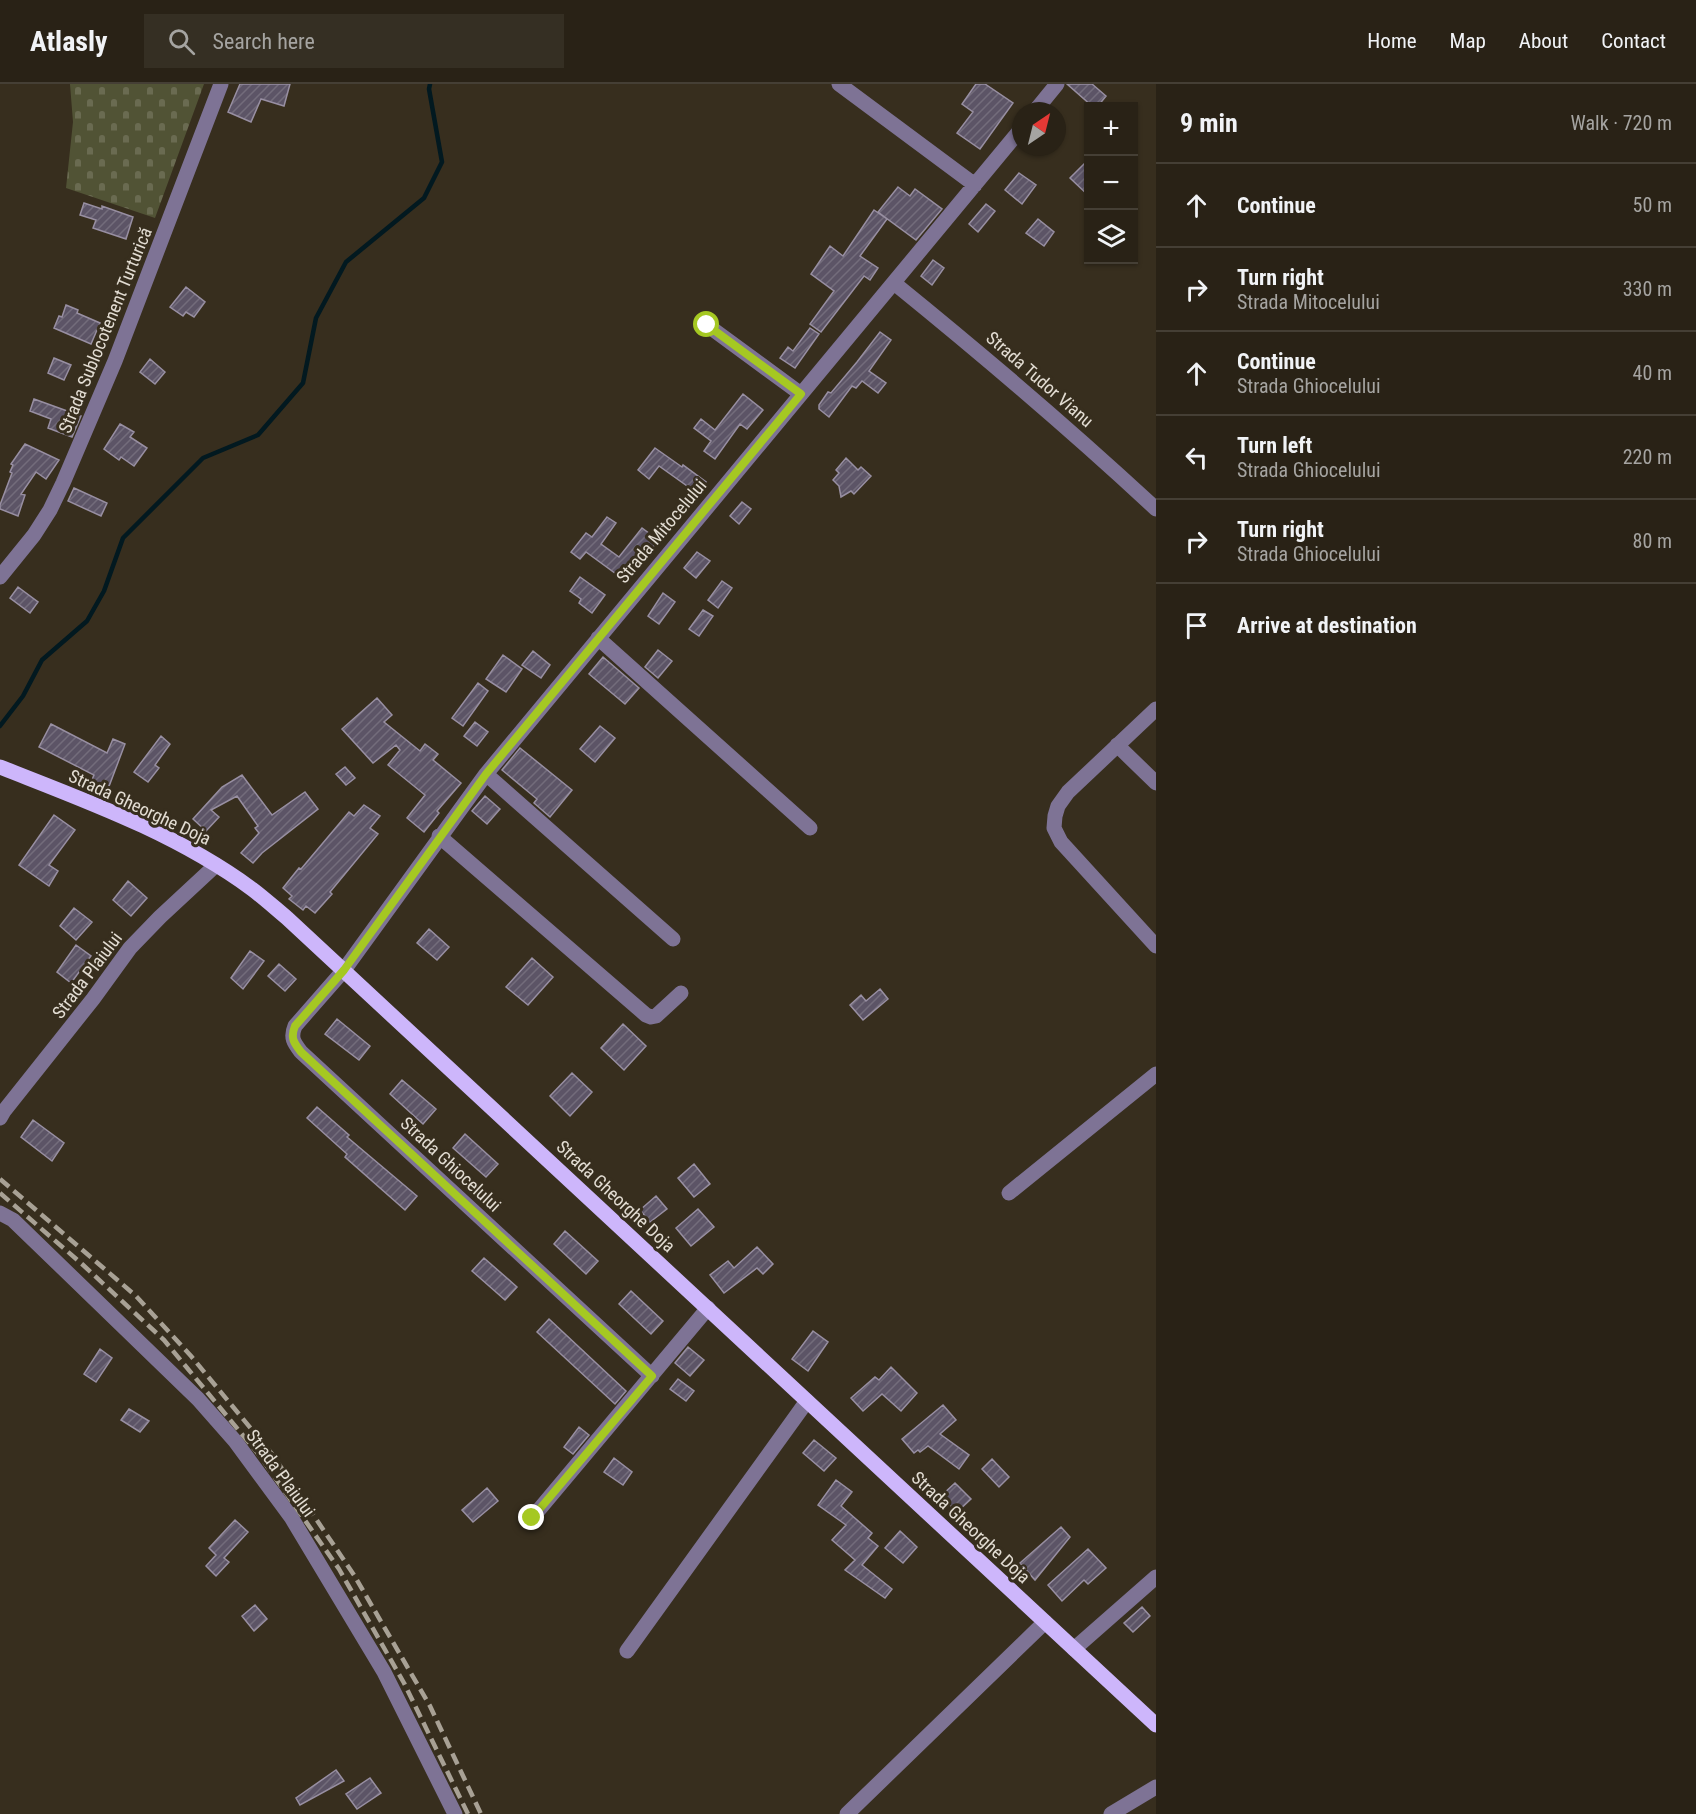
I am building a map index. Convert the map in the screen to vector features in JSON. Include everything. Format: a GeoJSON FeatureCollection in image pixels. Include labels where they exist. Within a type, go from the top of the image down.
{"type":"FeatureCollection","features":[{"type":"Feature","properties":{"kind":"main road","name":"Strada Gheorghe Doja"},"geometry":{"type":"LineString","coordinates":[[0,767],[106,808],[157,832],[216,865],[260,896],[344,970],[1156,1725]]}},
{"type":"Feature","properties":{"kind":"street","name":"Strada Sublocotenent Turturică"},"geometry":{"type":"LineString","coordinates":[[0,577],[34,535],[63,483],[115,361],[221,84]]}},
{"type":"Feature","properties":{"kind":"street"},"geometry":{"type":"LineString","coordinates":[[839,84],[975,185]]}},
{"type":"Feature","properties":{"kind":"street"},"geometry":{"type":"LineString","coordinates":[[1042,102],[1057,84]]}},
{"type":"Feature","properties":{"kind":"street","name":"Strada Mitocelului"},"geometry":{"type":"LineString","coordinates":[[344,970],[486,774],[1012,140]]}},
{"type":"Feature","properties":{"kind":"street","name":"Strada Tudor Vianu"},"geometry":{"type":"LineString","coordinates":[[894,283],[1081,439],[1156,509]]}},
{"type":"Feature","properties":{"kind":"street"},"geometry":{"type":"LineString","coordinates":[[707,325],[801,394]]}},
{"type":"Feature","properties":{"kind":"street"},"geometry":{"type":"LineString","coordinates":[[598,638],[810,828]]}},
{"type":"Feature","properties":{"kind":"street"},"geometry":{"type":"LineString","coordinates":[[1156,710],[1068,792],[1058,806],[1054,828],[1061,842],[1156,946]]}},
{"type":"Feature","properties":{"kind":"street"},"geometry":{"type":"LineString","coordinates":[[1117,745],[1156,783]]}},
{"type":"Feature","properties":{"kind":"street"},"geometry":{"type":"LineString","coordinates":[[486,774],[674,939]]}},
{"type":"Feature","properties":{"kind":"street"},"geometry":{"type":"LineString","coordinates":[[439,837],[646,1015],[656,1016],[681,993]]}},
{"type":"Feature","properties":{"kind":"street","name":"Strada Plaiului"},"geometry":{"type":"LineString","coordinates":[[1,1112],[93,999],[130,948],[216,865]]}},
{"type":"Feature","properties":{"kind":"street","name":"Strada Ghiocelului"},"geometry":{"type":"LineString","coordinates":[[344,970],[295,1026],[292,1040],[296,1046],[652,1376]]}},
{"type":"Feature","properties":{"kind":"street"},"geometry":{"type":"LineString","coordinates":[[1009,1193],[1156,1074]]}},
{"type":"Feature","properties":{"kind":"street","name":"Strada Plaiului"},"geometry":{"type":"LineString","coordinates":[[0,1213],[13,1220],[198,1399],[235,1441],[291,1517],[378,1663],[455,1814]]}},
{"type":"Feature","properties":{"kind":"street"},"geometry":{"type":"LineString","coordinates":[[532,1518],[708,1308]]}},
{"type":"Feature","properties":{"kind":"street"},"geometry":{"type":"LineString","coordinates":[[627,1651],[807,1401]]}},
{"type":"Feature","properties":{"kind":"street"},"geometry":{"type":"LineString","coordinates":[[1074,1649],[1156,1577]]}},
{"type":"Feature","properties":{"kind":"street"},"geometry":{"type":"LineString","coordinates":[[847,1814],[1045,1622]]}},
{"type":"Feature","properties":{"kind":"street"},"geometry":{"type":"LineString","coordinates":[[1111,1814],[1156,1787]]}},
{"type":"Feature","properties":{"kind":"green space"},"geometry":{"type":"Polygon","coordinates":[[[70,84],[204,84],[155,218],[66,188],[73,122],[70,84]]]}},
{"type":"Feature","properties":{"kind":"building"},"geometry":{"type":"Polygon","coordinates":[[[240,84],[290,84],[284,106],[261,99],[251,122],[228,112],[240,84]]]}},
{"type":"Feature","properties":{"kind":"building"},"geometry":{"type":"Polygon","coordinates":[[[976,84],[985,84],[1012,102],[980,149],[957,133],[973,112],[962,104],[976,84]]]}},
{"type":"Feature","properties":{"kind":"building"},"geometry":{"type":"Polygon","coordinates":[[[1067,84],[1092,84],[1106,96],[1101,102],[1087,102],[1067,84]]]}},
{"type":"Feature","properties":{"kind":"building"},"geometry":{"type":"Polygon","coordinates":[[[1084,164],[1084,191],[1070,178],[1084,164]]]}},
{"type":"Feature","properties":{"kind":"building"},"geometry":{"type":"Polygon","coordinates":[[[1019,173],[1036,185],[1022,204],[1005,190],[1019,173]]]}},
{"type":"Feature","properties":{"kind":"building"},"geometry":{"type":"Polygon","coordinates":[[[898,187],[910,196],[915,189],[942,209],[916,240],[878,212],[898,187]]]}},
{"type":"Feature","properties":{"kind":"building"},"geometry":{"type":"Polygon","coordinates":[[[84,203],[102,209],[102,206],[133,217],[126,239],[93,228],[96,220],[80,215],[84,203]]]}},
{"type":"Feature","properties":{"kind":"building"},"geometry":{"type":"Polygon","coordinates":[[[986,204],[995,211],[978,232],[969,224],[986,204]]]}},
{"type":"Feature","properties":{"kind":"building"},"geometry":{"type":"Polygon","coordinates":[[[874,210],[887,219],[860,256],[878,268],[870,280],[864,276],[821,332],[810,324],[834,291],[811,274],[830,246],[843,256],[874,210]]]}},
{"type":"Feature","properties":{"kind":"building"},"geometry":{"type":"Polygon","coordinates":[[[1038,219],[1054,232],[1044,246],[1026,233],[1038,219]]]}},
{"type":"Feature","properties":{"kind":"building"},"geometry":{"type":"Polygon","coordinates":[[[933,260],[944,268],[932,285],[921,276],[933,260]]]}},
{"type":"Feature","properties":{"kind":"building"},"geometry":{"type":"Polygon","coordinates":[[[186,287],[205,302],[194,317],[186,312],[183,316],[170,307],[186,287]]]}},
{"type":"Feature","properties":{"kind":"building"},"geometry":{"type":"Polygon","coordinates":[[[66,305],[78,310],[77,313],[100,323],[91,344],[54,328],[59,316],[62,317],[66,305]]]}},
{"type":"Feature","properties":{"kind":"building"},"geometry":{"type":"Polygon","coordinates":[[[810,328],[819,334],[795,368],[780,358],[788,347],[793,351],[810,328]]]}},
{"type":"Feature","properties":{"kind":"building"},"geometry":{"type":"Polygon","coordinates":[[[880,332],[891,340],[869,371],[886,383],[878,393],[862,381],[856,388],[852,386],[829,417],[819,409],[819,405],[880,332]]]}},
{"type":"Feature","properties":{"kind":"building"},"geometry":{"type":"Polygon","coordinates":[[[54,358],[71,365],[64,380],[48,373],[54,358]]]}},
{"type":"Feature","properties":{"kind":"building"},"geometry":{"type":"Polygon","coordinates":[[[150,359],[165,372],[155,384],[140,372],[150,359]]]}},
{"type":"Feature","properties":{"kind":"building"},"geometry":{"type":"Polygon","coordinates":[[[743,394],[763,410],[747,429],[740,424],[715,459],[704,451],[711,441],[694,428],[701,419],[715,430],[743,394]]]}},
{"type":"Feature","properties":{"kind":"building"},"geometry":{"type":"Polygon","coordinates":[[[34,399],[81,416],[72,437],[48,428],[51,419],[30,411],[34,399]]]}},
{"type":"Feature","properties":{"kind":"building"},"geometry":{"type":"Polygon","coordinates":[[[120,424],[134,432],[130,437],[147,448],[134,466],[121,457],[119,460],[104,449],[120,424]]]}},
{"type":"Feature","properties":{"kind":"building"},"geometry":{"type":"Polygon","coordinates":[[[25,444],[59,460],[46,479],[36,472],[21,494],[25,495],[18,516],[0,509],[0,505],[12,473],[10,472],[13,465],[11,464],[25,444]]]}},
{"type":"Feature","properties":{"kind":"building"},"geometry":{"type":"Polygon","coordinates":[[[655,448],[706,482],[697,493],[659,466],[649,479],[638,470],[655,448]]]}},
{"type":"Feature","properties":{"kind":"building"},"geometry":{"type":"Polygon","coordinates":[[[846,458],[858,470],[861,467],[871,476],[854,494],[851,491],[841,497],[839,486],[833,480],[839,473],[836,470],[846,458]]]}},
{"type":"Feature","properties":{"kind":"building"},"geometry":{"type":"Polygon","coordinates":[[[74,488],[107,503],[101,516],[68,501],[74,488]]]}},
{"type":"Feature","properties":{"kind":"building"},"geometry":{"type":"Polygon","coordinates":[[[742,502],[751,509],[739,524],[730,516],[742,502]]]}},
{"type":"Feature","properties":{"kind":"building"},"geometry":{"type":"Polygon","coordinates":[[[607,517],[616,523],[601,544],[619,557],[642,528],[658,540],[648,554],[644,551],[623,579],[586,552],[580,559],[571,552],[586,533],[592,537],[607,517]]]}},
{"type":"Feature","properties":{"kind":"building"},"geometry":{"type":"Polygon","coordinates":[[[697,552],[710,561],[696,578],[684,568],[697,552]]]}},
{"type":"Feature","properties":{"kind":"building"},"geometry":{"type":"Polygon","coordinates":[[[580,577],[605,595],[592,613],[579,603],[581,599],[570,591],[580,577]]]}},
{"type":"Feature","properties":{"kind":"building"},"geometry":{"type":"Polygon","coordinates":[[[722,581],[732,588],[718,608],[708,600],[722,581]]]}},
{"type":"Feature","properties":{"kind":"building"},"geometry":{"type":"Polygon","coordinates":[[[18,587],[38,602],[30,613],[10,598],[18,587]]]}},
{"type":"Feature","properties":{"kind":"building"},"geometry":{"type":"Polygon","coordinates":[[[663,593],[675,602],[659,624],[648,616],[663,593]]]}},
{"type":"Feature","properties":{"kind":"building"},"geometry":{"type":"Polygon","coordinates":[[[703,610],[713,616],[699,636],[689,629],[703,610]]]}},
{"type":"Feature","properties":{"kind":"building"},"geometry":{"type":"Polygon","coordinates":[[[658,650],[672,661],[658,678],[645,667],[658,650]]]}},
{"type":"Feature","properties":{"kind":"building"},"geometry":{"type":"Polygon","coordinates":[[[533,651],[550,665],[541,678],[522,665],[533,651]]]}},
{"type":"Feature","properties":{"kind":"building"},"geometry":{"type":"Polygon","coordinates":[[[503,655],[522,669],[506,692],[486,679],[503,655]]]}},
{"type":"Feature","properties":{"kind":"building"},"geometry":{"type":"Polygon","coordinates":[[[603,657],[639,688],[625,704],[589,674],[603,657]]]}},
{"type":"Feature","properties":{"kind":"building"},"geometry":{"type":"Polygon","coordinates":[[[478,683],[488,691],[463,726],[452,718],[478,683]]]}},
{"type":"Feature","properties":{"kind":"building"},"geometry":{"type":"Polygon","coordinates":[[[377,698],[392,715],[384,722],[420,751],[425,744],[438,754],[433,760],[461,783],[437,811],[439,813],[424,832],[407,818],[425,795],[388,765],[400,750],[396,745],[373,763],[342,729],[377,698]]]}},
{"type":"Feature","properties":{"kind":"building"},"geometry":{"type":"Polygon","coordinates":[[[475,722],[488,732],[477,746],[464,736],[475,722]]]}},
{"type":"Feature","properties":{"kind":"building"},"geometry":{"type":"Polygon","coordinates":[[[51,724],[107,753],[113,739],[125,744],[108,789],[91,782],[94,775],[39,747],[51,724]]]}},
{"type":"Feature","properties":{"kind":"building"},"geometry":{"type":"Polygon","coordinates":[[[600,726],[615,738],[595,762],[580,749],[600,726]]]}},
{"type":"Feature","properties":{"kind":"building"},"geometry":{"type":"Polygon","coordinates":[[[161,736],[170,744],[155,765],[159,768],[148,782],[134,772],[161,736]]]}},
{"type":"Feature","properties":{"kind":"building"},"geometry":{"type":"Polygon","coordinates":[[[520,748],[572,790],[550,817],[534,803],[537,799],[502,770],[520,748]]]}},
{"type":"Feature","properties":{"kind":"building"},"geometry":{"type":"Polygon","coordinates":[[[345,767],[355,778],[346,785],[336,774],[345,767]]]}},
{"type":"Feature","properties":{"kind":"building"},"geometry":{"type":"Polygon","coordinates":[[[242,775],[272,815],[305,792],[318,809],[262,853],[253,863],[241,853],[259,833],[255,828],[258,826],[237,796],[211,810],[219,817],[206,831],[193,819],[222,787],[242,775]]]}},
{"type":"Feature","properties":{"kind":"building"},"geometry":{"type":"Polygon","coordinates":[[[485,796],[500,809],[487,824],[472,811],[485,796]]]}},
{"type":"Feature","properties":{"kind":"building"},"geometry":{"type":"Polygon","coordinates":[[[364,805],[380,816],[370,828],[378,834],[315,913],[306,906],[303,910],[289,899],[292,896],[283,888],[349,812],[354,816],[364,805]]]}},
{"type":"Feature","properties":{"kind":"building"},"geometry":{"type":"Polygon","coordinates":[[[54,815],[75,830],[49,865],[58,871],[49,886],[19,865],[54,815]]]}},
{"type":"Feature","properties":{"kind":"building"},"geometry":{"type":"Polygon","coordinates":[[[128,881],[147,898],[131,916],[113,900],[128,881]]]}},
{"type":"Feature","properties":{"kind":"building"},"geometry":{"type":"Polygon","coordinates":[[[74,908],[92,922],[76,940],[60,926],[74,908]]]}},
{"type":"Feature","properties":{"kind":"building"},"geometry":{"type":"Polygon","coordinates":[[[429,929],[449,947],[437,960],[417,943],[429,929]]]}},
{"type":"Feature","properties":{"kind":"building"},"geometry":{"type":"Polygon","coordinates":[[[76,945],[91,956],[71,983],[57,972],[76,945]]]}},
{"type":"Feature","properties":{"kind":"building"},"geometry":{"type":"Polygon","coordinates":[[[250,951],[264,961],[243,989],[231,978],[250,951]]]}},
{"type":"Feature","properties":{"kind":"building"},"geometry":{"type":"Polygon","coordinates":[[[532,958],[553,977],[528,1005],[506,987],[532,958]]]}},
{"type":"Feature","properties":{"kind":"building"},"geometry":{"type":"Polygon","coordinates":[[[279,964],[296,979],[285,991],[268,976],[279,964]]]}},
{"type":"Feature","properties":{"kind":"building"},"geometry":{"type":"Polygon","coordinates":[[[880,989],[888,999],[863,1020],[850,1005],[861,995],[866,1001],[880,989]]]}},
{"type":"Feature","properties":{"kind":"building"},"geometry":{"type":"Polygon","coordinates":[[[337,1019],[370,1046],[359,1060],[325,1034],[337,1019]]]}},
{"type":"Feature","properties":{"kind":"building"},"geometry":{"type":"Polygon","coordinates":[[[623,1024],[646,1046],[624,1070],[601,1048],[623,1024]]]}},
{"type":"Feature","properties":{"kind":"building"},"geometry":{"type":"Polygon","coordinates":[[[572,1073],[592,1092],[570,1116],[550,1096],[572,1073]]]}},
{"type":"Feature","properties":{"kind":"building"},"geometry":{"type":"Polygon","coordinates":[[[402,1080],[436,1109],[423,1124],[390,1094],[402,1080]]]}},
{"type":"Feature","properties":{"kind":"building"},"geometry":{"type":"Polygon","coordinates":[[[317,1107],[349,1135],[347,1137],[417,1196],[405,1210],[345,1157],[347,1154],[307,1118],[317,1107]]]}},
{"type":"Feature","properties":{"kind":"building"},"geometry":{"type":"Polygon","coordinates":[[[33,1120],[64,1143],[52,1161],[21,1137],[33,1120]]]}},
{"type":"Feature","properties":{"kind":"building"},"geometry":{"type":"Polygon","coordinates":[[[465,1134],[498,1164],[486,1177],[453,1148],[465,1134]]]}},
{"type":"Feature","properties":{"kind":"building"},"geometry":{"type":"Polygon","coordinates":[[[694,1164],[710,1184],[694,1197],[678,1178],[694,1164]]]}},
{"type":"Feature","properties":{"kind":"building"},"geometry":{"type":"Polygon","coordinates":[[[656,1196],[667,1209],[650,1222],[640,1210],[656,1196]]]}},
{"type":"Feature","properties":{"kind":"building"},"geometry":{"type":"Polygon","coordinates":[[[698,1209],[714,1227],[691,1246],[676,1228],[698,1209]]]}},
{"type":"Feature","properties":{"kind":"building"},"geometry":{"type":"Polygon","coordinates":[[[565,1231],[598,1261],[586,1274],[554,1244],[565,1231]]]}},
{"type":"Feature","properties":{"kind":"building"},"geometry":{"type":"Polygon","coordinates":[[[757,1247],[773,1264],[763,1274],[757,1268],[724,1293],[710,1275],[728,1261],[734,1268],[757,1247]]]}},
{"type":"Feature","properties":{"kind":"building"},"geometry":{"type":"Polygon","coordinates":[[[484,1258],[517,1287],[505,1300],[472,1271],[484,1258]]]}},
{"type":"Feature","properties":{"kind":"building"},"geometry":{"type":"Polygon","coordinates":[[[631,1291],[663,1321],[651,1334],[619,1304],[631,1291]]]}},
{"type":"Feature","properties":{"kind":"building"},"geometry":{"type":"Polygon","coordinates":[[[549,1319],[626,1391],[615,1404],[537,1332],[549,1319]]]}},
{"type":"Feature","properties":{"kind":"building"},"geometry":{"type":"Polygon","coordinates":[[[813,1331],[828,1342],[808,1371],[792,1359],[813,1331]]]}},
{"type":"Feature","properties":{"kind":"building"},"geometry":{"type":"Polygon","coordinates":[[[688,1347],[704,1360],[690,1376],[675,1363],[688,1347]]]}},
{"type":"Feature","properties":{"kind":"building"},"geometry":{"type":"Polygon","coordinates":[[[100,1349],[112,1358],[96,1382],[84,1374],[100,1349]]]}},
{"type":"Feature","properties":{"kind":"building"},"geometry":{"type":"Polygon","coordinates":[[[891,1367],[917,1393],[901,1411],[882,1394],[863,1411],[851,1398],[875,1377],[879,1380],[891,1367]]]}},
{"type":"Feature","properties":{"kind":"building"},"geometry":{"type":"Polygon","coordinates":[[[678,1379],[694,1391],[686,1401],[670,1389],[678,1379]]]}},
{"type":"Feature","properties":{"kind":"building"},"geometry":{"type":"Polygon","coordinates":[[[943,1405],[956,1420],[940,1434],[969,1455],[959,1469],[928,1446],[914,1453],[902,1439],[943,1405]]]}},
{"type":"Feature","properties":{"kind":"building"},"geometry":{"type":"Polygon","coordinates":[[[129,1409],[149,1421],[140,1432],[121,1420],[129,1409]]]}},
{"type":"Feature","properties":{"kind":"building"},"geometry":{"type":"Polygon","coordinates":[[[579,1427],[589,1435],[573,1454],[564,1447],[579,1427]]]}},
{"type":"Feature","properties":{"kind":"building"},"geometry":{"type":"Polygon","coordinates":[[[814,1440],[836,1458],[824,1471],[803,1453],[814,1440]]]}},
{"type":"Feature","properties":{"kind":"building"},"geometry":{"type":"Polygon","coordinates":[[[614,1458],[632,1472],[623,1485],[604,1472],[614,1458]]]}},
{"type":"Feature","properties":{"kind":"building"},"geometry":{"type":"Polygon","coordinates":[[[992,1459],[1009,1477],[999,1487],[982,1469],[992,1459]]]}},
{"type":"Feature","properties":{"kind":"building"},"geometry":{"type":"Polygon","coordinates":[[[836,1480],[852,1492],[841,1506],[872,1533],[868,1538],[878,1546],[862,1565],[892,1589],[885,1598],[845,1570],[855,1560],[832,1540],[846,1525],[818,1505],[836,1480]]]}},
{"type":"Feature","properties":{"kind":"building"},"geometry":{"type":"Polygon","coordinates":[[[955,1483],[971,1499],[957,1512],[941,1496],[955,1483]]]}},
{"type":"Feature","properties":{"kind":"building"},"geometry":{"type":"Polygon","coordinates":[[[487,1488],[498,1501],[473,1522],[462,1510],[487,1488]]]}},
{"type":"Feature","properties":{"kind":"building"},"geometry":{"type":"Polygon","coordinates":[[[235,1520],[248,1532],[224,1558],[229,1562],[216,1576],[206,1566],[216,1555],[209,1548],[235,1520]]]}},
{"type":"Feature","properties":{"kind":"building"},"geometry":{"type":"Polygon","coordinates":[[[1061,1527],[1070,1537],[1035,1580],[1020,1563],[1061,1527]]]}},
{"type":"Feature","properties":{"kind":"building"},"geometry":{"type":"Polygon","coordinates":[[[900,1531],[917,1547],[903,1563],[885,1548],[900,1531]]]}},
{"type":"Feature","properties":{"kind":"building"},"geometry":{"type":"Polygon","coordinates":[[[1088,1549],[1106,1568],[1088,1584],[1084,1580],[1062,1601],[1048,1585],[1088,1549]]]}},
{"type":"Feature","properties":{"kind":"building"},"geometry":{"type":"Polygon","coordinates":[[[255,1605],[267,1619],[254,1631],[242,1616],[255,1605]]]}},
{"type":"Feature","properties":{"kind":"building"},"geometry":{"type":"Polygon","coordinates":[[[1142,1607],[1150,1616],[1133,1632],[1124,1623],[1142,1607]]]}},
{"type":"Feature","properties":{"kind":"building"},"geometry":{"type":"Polygon","coordinates":[[[336,1770],[344,1781],[300,1805],[296,1798],[336,1770]]]}},
{"type":"Feature","properties":{"kind":"building"},"geometry":{"type":"Polygon","coordinates":[[[370,1778],[381,1793],[357,1809],[346,1794],[370,1778]]]}},
{"type":"Feature","properties":{"kind":"waterway"},"geometry":{"type":"LineString","coordinates":[[0,726],[23,696],[42,660],[87,621],[104,591],[123,538],[203,458],[258,435],[303,383],[316,318],[346,262],[424,198],[442,162],[430,84]]}},
{"type":"Feature","properties":{"kind":"railway"},"geometry":{"type":"LineString","coordinates":[[0,1179],[136,1296],[191,1356],[272,1454],[354,1575],[430,1706],[481,1814]]}},
{"type":"Feature","properties":{"kind":"railway"},"geometry":{"type":"LineString","coordinates":[[0,1193],[82,1264],[164,1340],[260,1456],[339,1569],[404,1683],[468,1814]]}},
{"type":"Feature","properties":{"kind":"route"},"geometry":{"type":"LineString","coordinates":[[532,1518],[652,1376],[301,1052],[292,1040],[292,1033],[295,1026],[344,970],[486,774],[801,394],[707,325]]}}]}
